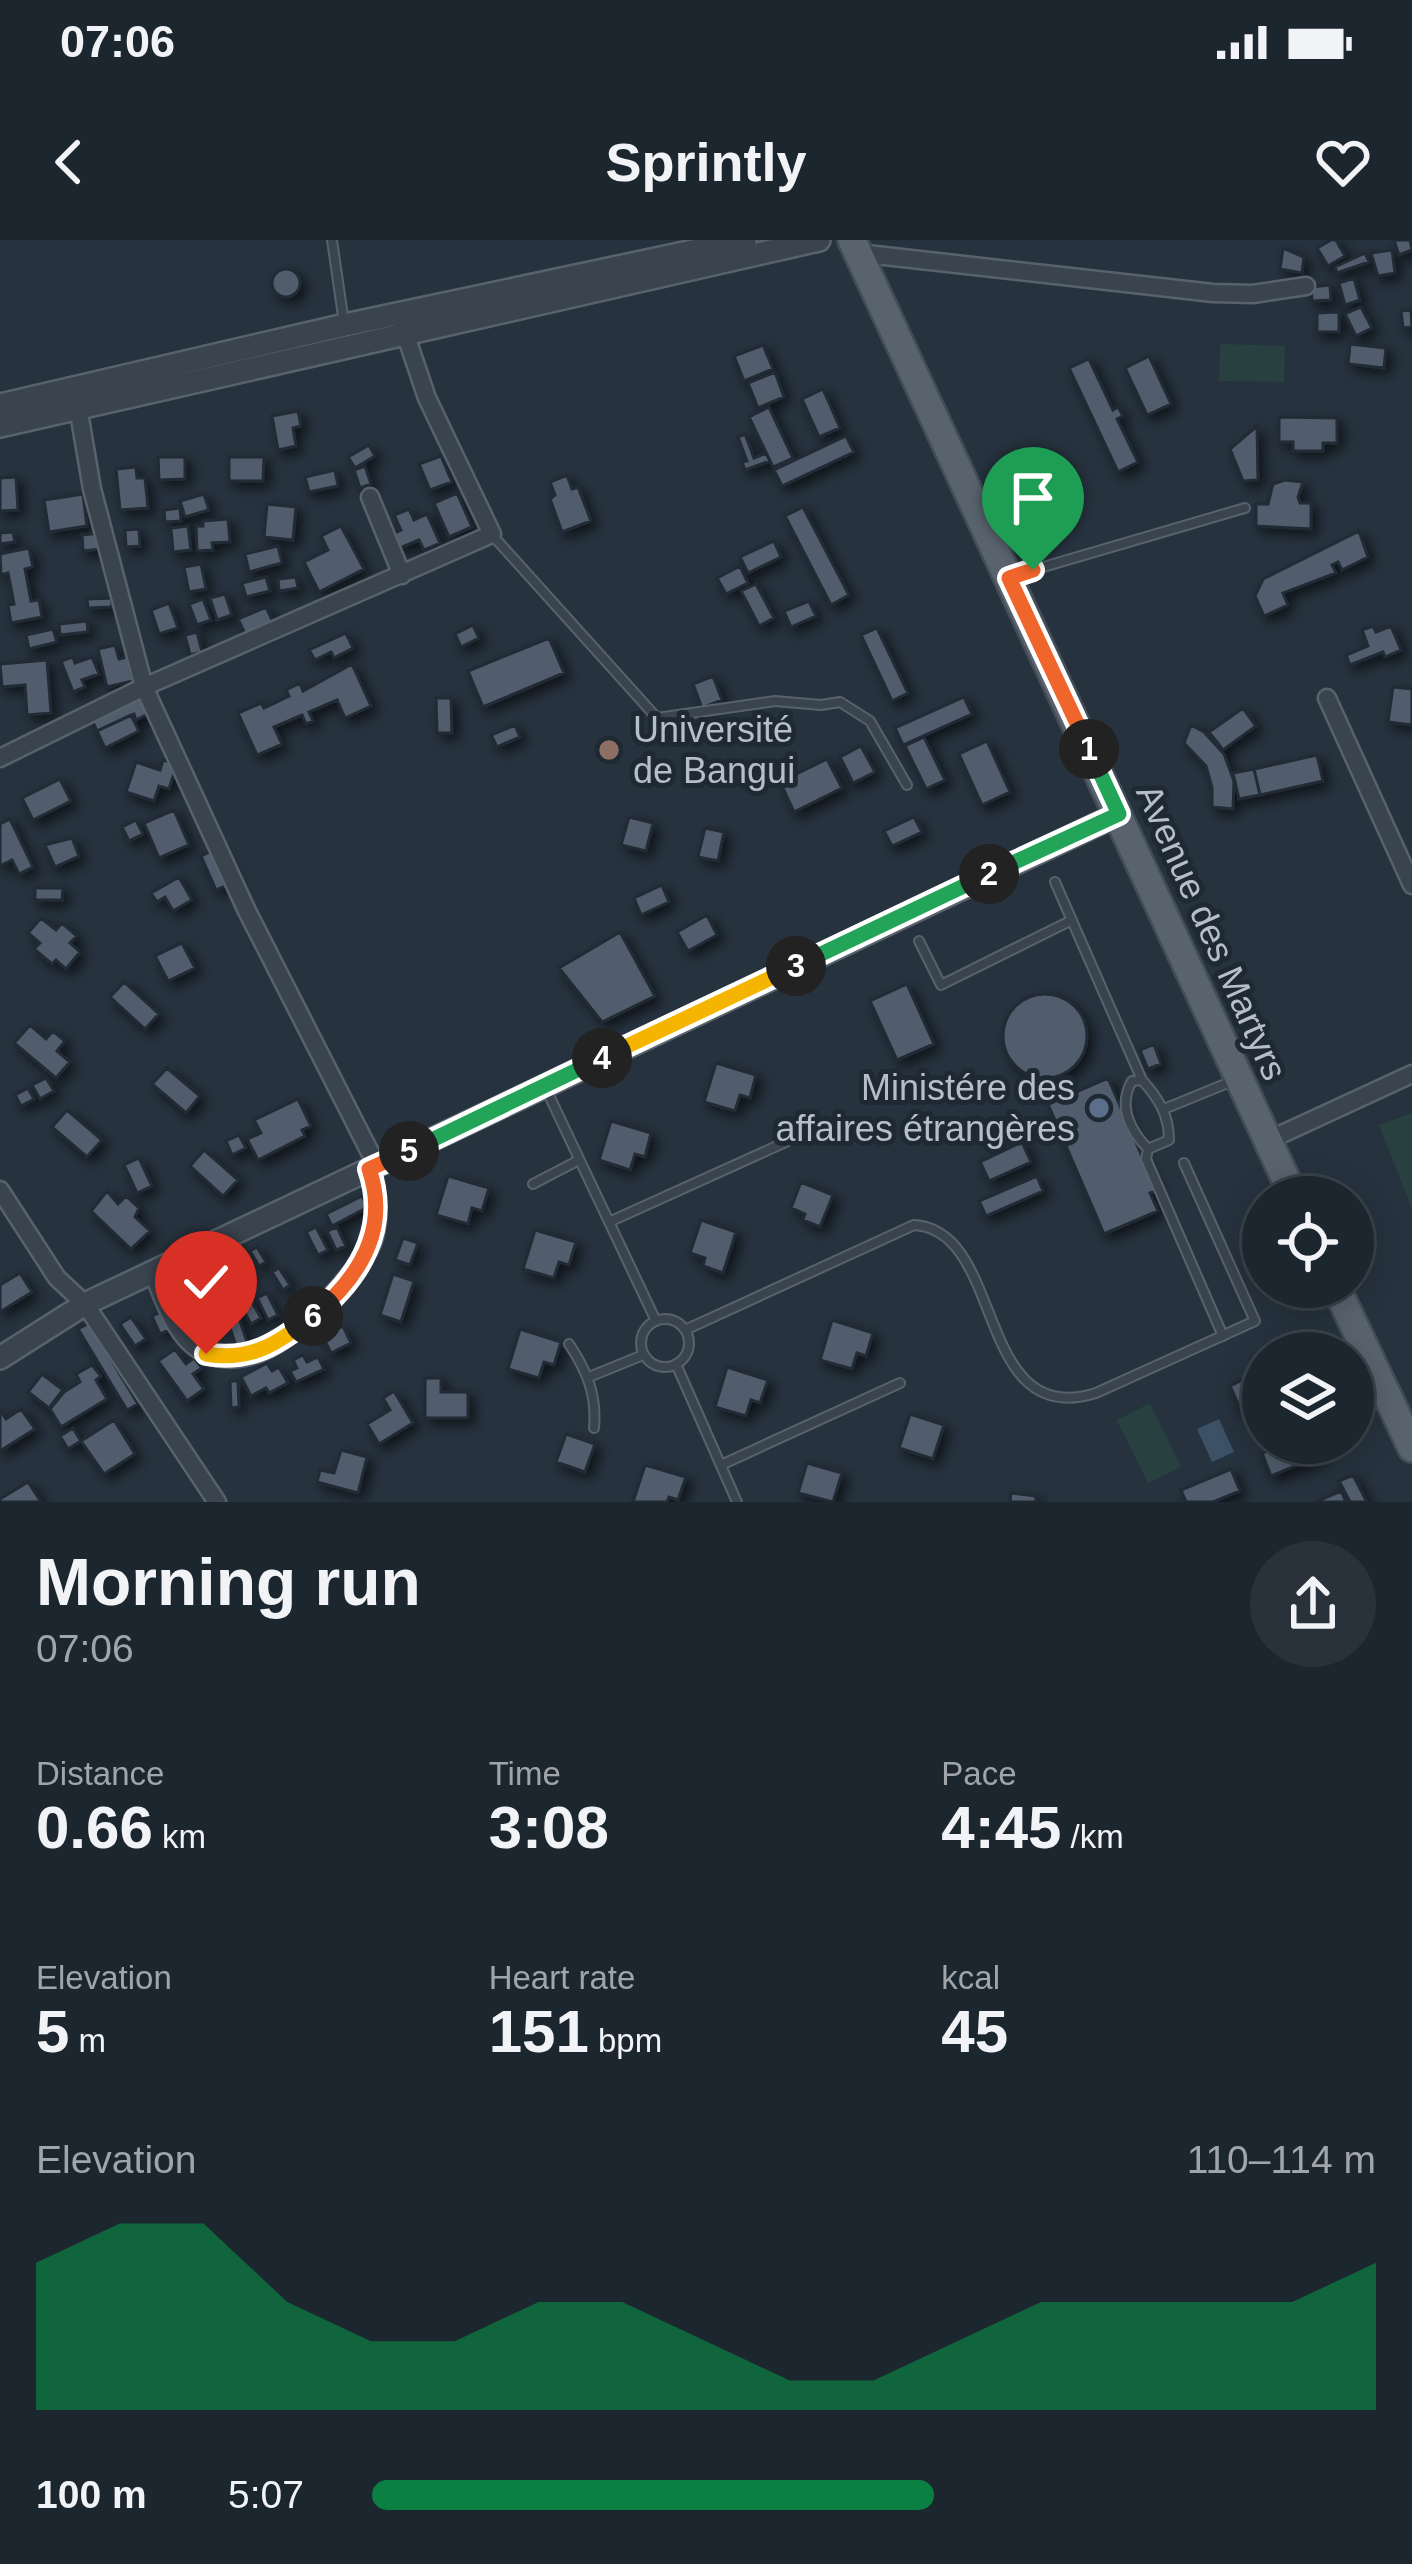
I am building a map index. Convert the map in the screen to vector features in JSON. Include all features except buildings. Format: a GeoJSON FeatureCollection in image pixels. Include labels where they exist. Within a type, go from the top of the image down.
{"type":"FeatureCollection","features":[{"type":"Feature","properties":{"kind":"main road","name":"Avenue des Martyrs"},"geometry":{"type":"LineString","coordinates":[[855,247],[1284,1176]]}},
{"type":"Feature","properties":{"kind":"main road"},"geometry":{"type":"LineString","coordinates":[[1346,1308],[1412,1448]]}},
{"type":"Feature","properties":{"kind":"street"},"geometry":{"type":"LineString","coordinates":[[0,405],[76,398],[746,240]]}},
{"type":"Feature","properties":{"kind":"street"},"geometry":{"type":"LineString","coordinates":[[0,426],[76,398],[344,325],[403,324],[819,240]]}},
{"type":"Feature","properties":{"kind":"street"},"geometry":{"type":"LineString","coordinates":[[855,247],[1213,293],[1253,294],[1306,286]]}},
{"type":"Feature","properties":{"kind":"street"},"geometry":{"type":"LineString","coordinates":[[0,758],[144,687],[492,534],[427,398],[403,324]]}},
{"type":"Feature","properties":{"kind":"street"},"geometry":{"type":"LineString","coordinates":[[76,398],[92,489],[144,687],[373,1168],[375,1186],[376,1231],[369,1250],[321,1309],[284,1340],[258,1353],[229,1358],[206,1354],[186,1339],[153,1274]]}},
{"type":"Feature","properties":{"kind":"street"},"geometry":{"type":"LineString","coordinates":[[370,497],[402,575]]}},
{"type":"Feature","properties":{"kind":"street"},"geometry":{"type":"LineString","coordinates":[[1327,698],[1412,885]]}},
{"type":"Feature","properties":{"kind":"street"},"geometry":{"type":"LineString","coordinates":[[0,1358],[85,1304],[1119,814]]}},
{"type":"Feature","properties":{"kind":"street"},"geometry":{"type":"LineString","coordinates":[[1267,1141],[1412,1074]]}},
{"type":"Feature","properties":{"kind":"street"},"geometry":{"type":"LineString","coordinates":[[0,1190],[57,1278],[85,1304],[217,1502]]}},
{"type":"Feature","properties":{"kind":"lane"},"geometry":{"type":"LineString","coordinates":[[332,240],[344,325]]}},
{"type":"Feature","properties":{"kind":"lane"},"geometry":{"type":"LineString","coordinates":[[1009,578],[1245,508],[1156,534],[1133,540],[1053,564],[1202,520]]}},
{"type":"Feature","properties":{"kind":"lane"},"geometry":{"type":"LineString","coordinates":[[492,534],[657,718],[775,701],[820,706],[840,702],[870,721],[907,785]]}},
{"type":"Feature","properties":{"kind":"lane"},"geometry":{"type":"LineString","coordinates":[[1055,882],[1142,1080],[1164,1109],[1168,1140],[1148,1149]]}},
{"type":"Feature","properties":{"kind":"lane"},"geometry":{"type":"LineString","coordinates":[[919,941],[941,986],[1072,920]]}},
{"type":"Feature","properties":{"kind":"lane"},"geometry":{"type":"LineString","coordinates":[[1164,1109],[1239,1078]]}},
{"type":"Feature","properties":{"kind":"lane"},"geometry":{"type":"LineString","coordinates":[[1142,1080],[1132,1081],[1124,1094],[1124,1108],[1148,1149],[1146,1159],[1222,1336]]}},
{"type":"Feature","properties":{"kind":"lane"},"geometry":{"type":"LineString","coordinates":[[544,1085],[656,1321]]}},
{"type":"Feature","properties":{"kind":"lane"},"geometry":{"type":"LineString","coordinates":[[609,1222],[788,1141]]}},
{"type":"Feature","properties":{"kind":"lane"},"geometry":{"type":"LineString","coordinates":[[533,1184],[580,1160]]}},
{"type":"Feature","properties":{"kind":"lane"},"geometry":{"type":"LineString","coordinates":[[685,1330],[914,1225],[931,1226],[960,1251],[1006,1350],[1027,1383],[1046,1395],[1078,1399],[1096,1393],[1255,1321],[1184,1162]]}},
{"type":"Feature","properties":{"kind":"lane"},"geometry":{"type":"LineString","coordinates":[[656,1321],[676,1322],[685,1330],[688,1350],[676,1364],[660,1367],[644,1355],[642,1334],[656,1321]]}},
{"type":"Feature","properties":{"kind":"lane"},"geometry":{"type":"LineString","coordinates":[[569,1344],[589,1377],[596,1407],[594,1428]]}},
{"type":"Feature","properties":{"kind":"lane"},"geometry":{"type":"LineString","coordinates":[[589,1377],[644,1355]]}},
{"type":"Feature","properties":{"kind":"lane"},"geometry":{"type":"LineString","coordinates":[[676,1364],[737,1502]]}},
{"type":"Feature","properties":{"kind":"lane"},"geometry":{"type":"LineString","coordinates":[[721,1465],[900,1382]]}},
{"type":"Feature","properties":{"kind":"green space"},"geometry":{"type":"Polygon","coordinates":[[[1220,344],[1285,346],[1284,382],[1219,381],[1220,344]]]}},
{"type":"Feature","properties":{"kind":"green space"},"geometry":{"type":"Polygon","coordinates":[[[1412,1113],[1412,1209],[1379,1125],[1412,1113]]]}},
{"type":"Feature","properties":{"kind":"green space"},"geometry":{"type":"Polygon","coordinates":[[[1150,1403],[1181,1467],[1148,1483],[1117,1420],[1150,1403]]]}},
{"type":"Feature","properties":{"kind":"water"},"geometry":{"type":"Polygon","coordinates":[[[1219,1419],[1234,1452],[1212,1462],[1197,1429],[1219,1419]]]}},
{"type":"Feature","properties":{"kind":"place","name":"Université de Bangui"},"geometry":{"type":"Point","coordinates":[609,750]}},
{"type":"Feature","properties":{"kind":"place","name":"Ministére des affaires étrangères"},"geometry":{"type":"Point","coordinates":[1099,1108]}},
{"type":"Feature","properties":{"kind":"route"},"geometry":{"type":"LineString","coordinates":[[206,1354],[229,1358],[258,1353],[284,1340],[321,1309],[369,1250],[376,1231],[375,1186],[369,1169],[1119,814],[1009,578],[1033,570]]}}]}
